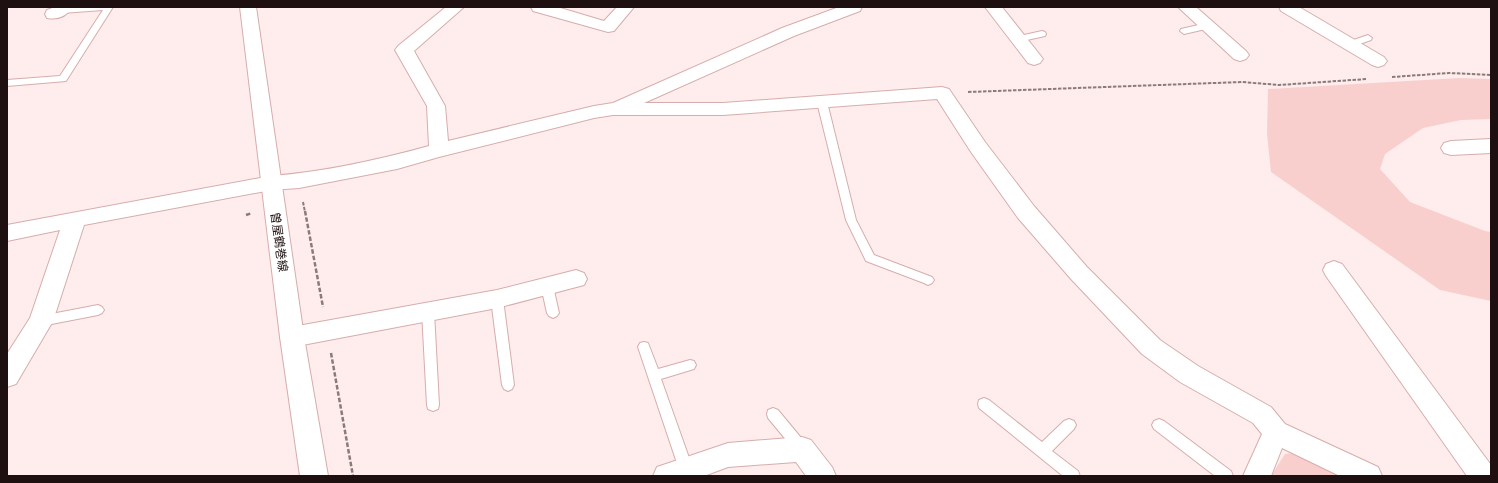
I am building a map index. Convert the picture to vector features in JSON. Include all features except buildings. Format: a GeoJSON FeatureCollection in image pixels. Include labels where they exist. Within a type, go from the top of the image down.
{"type":"FeatureCollection","features":[{"type":"Feature","properties":{"kind":"street","name":"曽屋鶴巻線"},"geometry":{"type":"LineString","coordinates":[[248,7],[292,337],[314,476]]}},
{"type":"Feature","properties":{"kind":"street"},"geometry":{"type":"LineString","coordinates":[[439,150],[436,106],[404,50],[456,7]]}},
{"type":"Feature","properties":{"kind":"street"},"geometry":{"type":"LineString","coordinates":[[539,7],[608,26],[626,7]]}},
{"type":"Feature","properties":{"kind":"street"},"geometry":{"type":"LineString","coordinates":[[994,7],[1034,59]]}},
{"type":"Feature","properties":{"kind":"street"},"geometry":{"type":"LineString","coordinates":[[1186,7],[1240,55]]}},
{"type":"Feature","properties":{"kind":"street"},"geometry":{"type":"LineString","coordinates":[[1287,7],[1378,61]]}},
{"type":"Feature","properties":{"kind":"street"},"geometry":{"type":"LineString","coordinates":[[613,109],[788,32],[850,8]]}},
{"type":"Feature","properties":{"kind":"street"},"geometry":{"type":"LineString","coordinates":[[7,233],[271,183],[299,181],[397,162],[439,150],[594,112],[613,109],[723,109],[942,93],[978,148],[1026,212],[1079,273],[1151,346],[1189,374],[1262,415],[1276,432],[1368,476]]}},
{"type":"Feature","properties":{"kind":"street"},"geometry":{"type":"LineString","coordinates":[[1451,148],[1490,147]]}},
{"type":"Feature","properties":{"kind":"street"},"geometry":{"type":"LineString","coordinates":[[7,376],[41,321],[75,219]]}},
{"type":"Feature","properties":{"kind":"street"},"geometry":{"type":"LineString","coordinates":[[1334,270],[1483,476]]}},
{"type":"Feature","properties":{"kind":"street"},"geometry":{"type":"LineString","coordinates":[[292,337],[497,299],[576,279]]}},
{"type":"Feature","properties":{"kind":"street"},"geometry":{"type":"LineString","coordinates":[[1257,476],[1276,432]]}},
{"type":"Feature","properties":{"kind":"street"},"geometry":{"type":"LineString","coordinates":[[677,473],[728,455],[802,449],[822,476]]}},
{"type":"Feature","properties":{"kind":"lane"},"geometry":{"type":"LineString","coordinates":[[7,83],[63,79],[108,7],[60,10]]}},
{"type":"Feature","properties":{"kind":"lane"},"geometry":{"type":"LineString","coordinates":[[1184,31],[1207,26]]}},
{"type":"Feature","properties":{"kind":"lane"},"geometry":{"type":"LineString","coordinates":[[1018,39],[1042,34]]}},
{"type":"Feature","properties":{"kind":"lane"},"geometry":{"type":"LineString","coordinates":[[1351,44],[1368,38]]}},
{"type":"Feature","properties":{"kind":"lane"},"geometry":{"type":"LineString","coordinates":[[822,102],[851,220],[870,258],[928,280]]}},
{"type":"Feature","properties":{"kind":"lane"},"geometry":{"type":"LineString","coordinates":[[547,286],[553,313]]}},
{"type":"Feature","properties":{"kind":"lane"},"geometry":{"type":"LineString","coordinates":[[497,299],[508,385]]}},
{"type":"Feature","properties":{"kind":"lane"},"geometry":{"type":"LineString","coordinates":[[41,321],[98,310]]}},
{"type":"Feature","properties":{"kind":"lane"},"geometry":{"type":"LineString","coordinates":[[428,312],[433,405]]}},
{"type":"Feature","properties":{"kind":"lane"},"geometry":{"type":"LineString","coordinates":[[644,347],[654,376],[677,473]]}},
{"type":"Feature","properties":{"kind":"lane"},"geometry":{"type":"LineString","coordinates":[[654,376],[690,366]]}},
{"type":"Feature","properties":{"kind":"lane"},"geometry":{"type":"LineString","coordinates":[[984,404],[1073,476]]}},
{"type":"Feature","properties":{"kind":"lane"},"geometry":{"type":"LineString","coordinates":[[773,414],[802,449]]}},
{"type":"Feature","properties":{"kind":"lane"},"geometry":{"type":"LineString","coordinates":[[1042,451],[1069,425]]}},
{"type":"Feature","properties":{"kind":"lane"},"geometry":{"type":"LineString","coordinates":[[1159,425],[1226,476]]}},
{"type":"Feature","properties":{"kind":"path"},"geometry":{"type":"LineString","coordinates":[[1392,77],[1449,73],[1491,75]]}},
{"type":"Feature","properties":{"kind":"path"},"geometry":{"type":"LineString","coordinates":[[942,93],[1242,82],[1278,85],[1369,79]]}},
{"type":"Feature","properties":{"kind":"shaded area"},"geometry":{"type":"Polygon","coordinates":[[[1459,78],[1491,79],[1491,119],[1461,120],[1423,128],[1385,154],[1380,169],[1410,202],[1491,232],[1491,301],[1440,290],[1271,172],[1267,134],[1268,89],[1459,78]]]}},
{"type":"Feature","properties":{"kind":"shaded area"},"geometry":{"type":"Polygon","coordinates":[[[1298,452],[1339,473],[1340,476],[1271,476],[1285,454],[1298,452]]]}}]}
